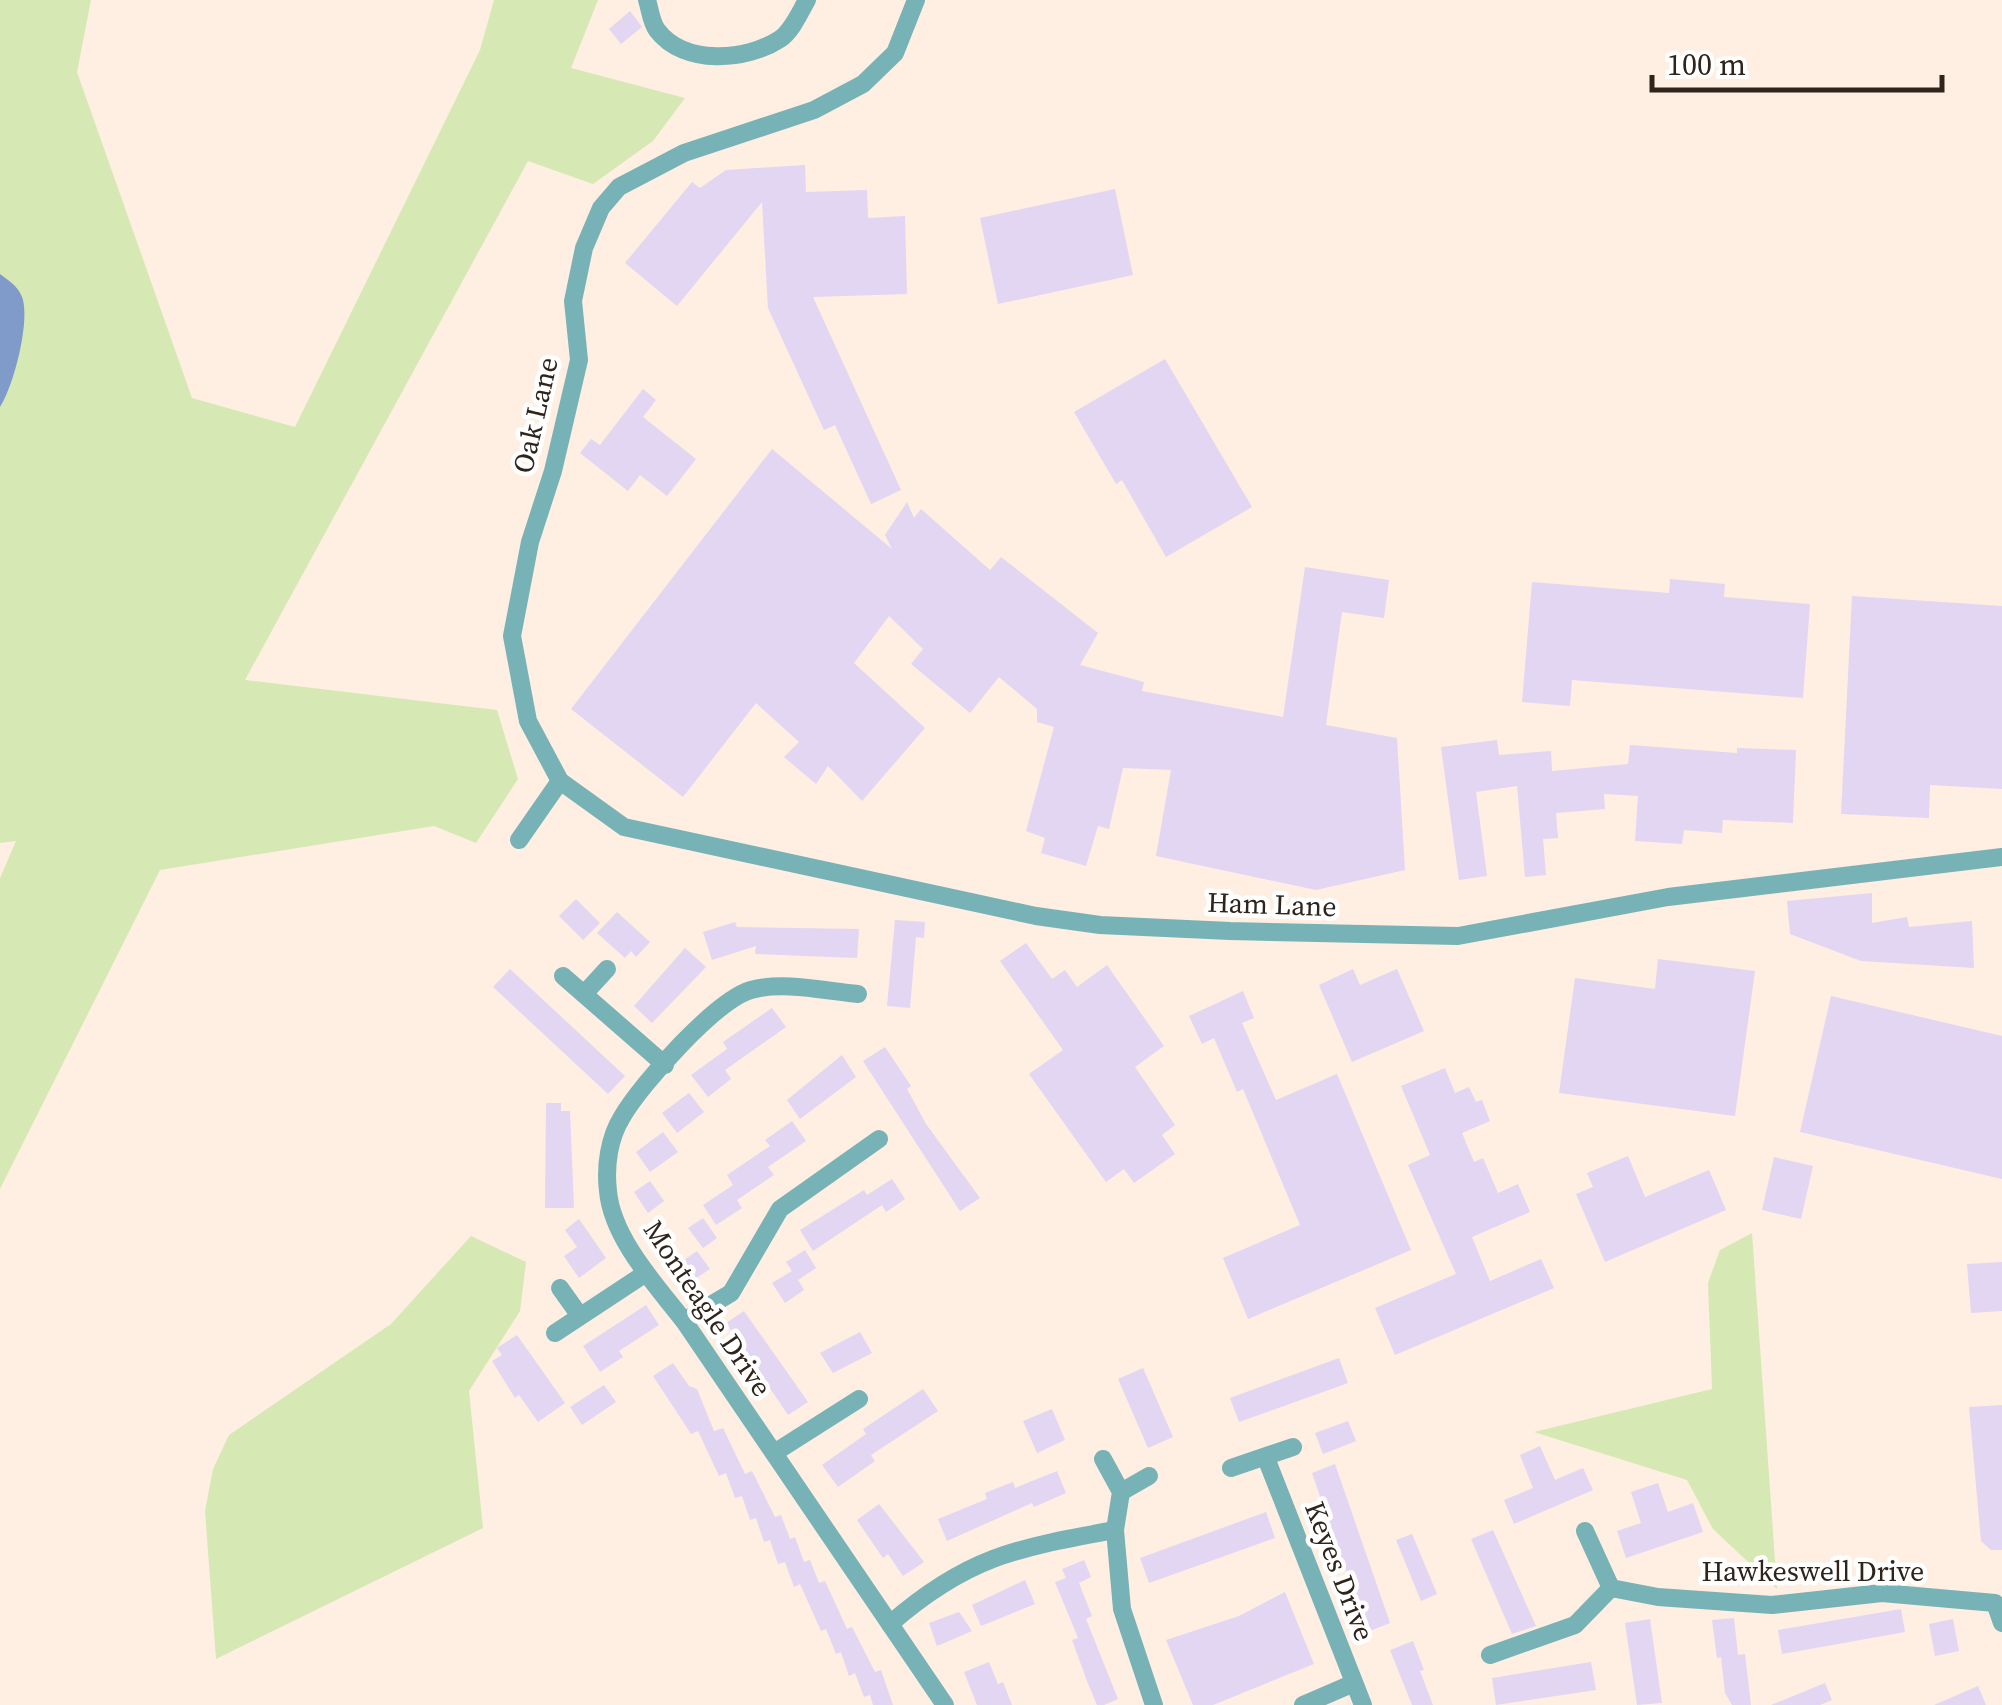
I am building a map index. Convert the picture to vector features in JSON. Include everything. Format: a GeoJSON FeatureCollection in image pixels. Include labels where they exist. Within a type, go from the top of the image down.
{"type":"FeatureCollection","features":[{"type":"Feature","properties":{"kind":"street"},"geometry":{"type":"LineString","coordinates":[[647,0],[655,27],[667,39],[726,58],[749,54],[784,37],[807,0]]}},
{"type":"Feature","properties":{"kind":"street","name":"Oak Lane"},"geometry":{"type":"LineString","coordinates":[[560,781],[528,721],[512,636],[530,542],[553,471],[579,360],[573,301],[584,248],[601,208],[620,187],[684,152],[814,110],[863,84],[896,52],[916,0]]}},
{"type":"Feature","properties":{"kind":"street"},"geometry":{"type":"LineString","coordinates":[[520,840],[560,781]]}},
{"type":"Feature","properties":{"kind":"street","name":"Ham Lane"},"geometry":{"type":"LineString","coordinates":[[560,781],[624,827],[1036,916],[1212,930],[1458,936],[1668,897],[2002,857]]}},
{"type":"Feature","properties":{"kind":"street"},"geometry":{"type":"LineString","coordinates":[[584,994],[607,969]]}},
{"type":"Feature","properties":{"kind":"street"},"geometry":{"type":"LineString","coordinates":[[563,976],[665,1065]]}},
{"type":"Feature","properties":{"kind":"street","name":"Monteagle Drive"},"geometry":{"type":"LineString","coordinates":[[858,994],[770,987],[750,990],[729,1000],[622,1116],[608,1159],[613,1213],[646,1272],[684,1321],[945,1705]]}},
{"type":"Feature","properties":{"kind":"street"},"geometry":{"type":"LineString","coordinates":[[684,1321],[731,1293],[780,1209],[880,1139]]}},
{"type":"Feature","properties":{"kind":"street"},"geometry":{"type":"LineString","coordinates":[[555,1333],[646,1272]]}},
{"type":"Feature","properties":{"kind":"street"},"geometry":{"type":"LineString","coordinates":[[560,1288],[580,1316]]}},
{"type":"Feature","properties":{"kind":"street"},"geometry":{"type":"LineString","coordinates":[[774,1454],[859,1399]]}},
{"type":"Feature","properties":{"kind":"street"},"geometry":{"type":"LineString","coordinates":[[1231,1468],[1293,1447]]}},
{"type":"Feature","properties":{"kind":"street","name":"Keyes Drive"},"geometry":{"type":"LineString","coordinates":[[1266,1458],[1363,1705]]}},
{"type":"Feature","properties":{"kind":"street"},"geometry":{"type":"LineString","coordinates":[[1104,1459],[1121,1492],[1116,1530],[1122,1609],[1154,1705]]}},
{"type":"Feature","properties":{"kind":"street"},"geometry":{"type":"LineString","coordinates":[[1121,1492],[1149,1476]]}},
{"type":"Feature","properties":{"kind":"street"},"geometry":{"type":"LineString","coordinates":[[890,1624],[926,1592],[968,1566],[1017,1548],[1116,1530]]}},
{"type":"Feature","properties":{"kind":"street"},"geometry":{"type":"LineString","coordinates":[[1490,1655],[1575,1625],[1611,1588],[1585,1531]]}},
{"type":"Feature","properties":{"kind":"street","name":"Hawkeswell Drive"},"geometry":{"type":"LineString","coordinates":[[1611,1588],[1658,1597],[1772,1605],[1844,1594],[1929,1596],[1995,1603],[2002,1623]]}},
{"type":"Feature","properties":{"kind":"street"},"geometry":{"type":"LineString","coordinates":[[1304,1705],[1354,1682]]}},
{"type":"Feature","properties":{"kind":"green space"},"geometry":{"type":"Polygon","coordinates":[[[0,0],[91,0],[77,72],[192,398],[295,427],[480,50],[494,0],[598,0],[571,68],[685,98],[653,141],[593,184],[528,161],[245,680],[497,710],[518,779],[476,843],[434,826],[160,870],[0,1189],[0,878],[16,841],[0,843],[0,0]]]}},
{"type":"Feature","properties":{"kind":"green space"},"geometry":{"type":"Polygon","coordinates":[[[1752,1233],[1777,1589],[1713,1529],[1687,1480],[1534,1432],[1712,1389],[1708,1283],[1720,1250],[1752,1233]]]}},
{"type":"Feature","properties":{"kind":"green space"},"geometry":{"type":"Polygon","coordinates":[[[471,1236],[526,1262],[520,1311],[469,1391],[483,1528],[216,1659],[205,1511],[213,1469],[229,1435],[391,1324],[471,1236]]]}},
{"type":"Feature","properties":{"kind":"water"},"geometry":{"type":"Polygon","coordinates":[[[0,274],[20,293],[24,322],[15,370],[0,407],[0,274]]]}},
{"type":"Feature","properties":{"kind":"building"},"geometry":{"type":"Polygon","coordinates":[[[630,11],[642,27],[621,44],[609,29],[630,11]]]}},
{"type":"Feature","properties":{"kind":"building"},"geometry":{"type":"Polygon","coordinates":[[[805,165],[806,192],[867,190],[868,218],[905,216],[907,294],[813,297],[901,490],[871,504],[835,425],[824,430],[768,308],[762,202],[677,306],[625,263],[692,182],[700,188],[726,170],[805,165]]]}},
{"type":"Feature","properties":{"kind":"building"},"geometry":{"type":"Polygon","coordinates":[[[1115,189],[1133,275],[998,304],[980,218],[1115,189]]]}},
{"type":"Feature","properties":{"kind":"building"},"geometry":{"type":"Polygon","coordinates":[[[1165,359],[1252,507],[1166,557],[1122,480],[1116,484],[1074,412],[1165,359]]]}},
{"type":"Feature","properties":{"kind":"building"},"geometry":{"type":"Polygon","coordinates":[[[643,389],[656,400],[643,417],[696,459],[667,496],[640,475],[628,491],[580,453],[591,439],[600,445],[643,389]]]}},
{"type":"Feature","properties":{"kind":"building"},"geometry":{"type":"Polygon","coordinates":[[[772,449],[892,549],[885,535],[907,502],[914,518],[921,509],[990,570],[1001,557],[1098,633],[1080,665],[1144,682],[1142,691],[1283,717],[1305,567],[1389,580],[1384,618],[1342,612],[1326,725],[1397,738],[1405,870],[1316,890],[1156,856],[1171,770],[1123,768],[1109,829],[1098,826],[1086,866],[1041,853],[1045,838],[1026,831],[1054,727],[1037,722],[1037,709],[999,677],[970,713],[911,664],[923,649],[889,616],[854,663],[925,728],[862,801],[828,766],[816,784],[784,757],[799,742],[756,703],[683,797],[571,709],[772,449]]]}},
{"type":"Feature","properties":{"kind":"building"},"geometry":{"type":"Polygon","coordinates":[[[1670,579],[1725,584],[1724,597],[1810,604],[1803,698],[1572,680],[1570,706],[1522,702],[1532,582],[1669,593],[1670,579]]]}},
{"type":"Feature","properties":{"kind":"building"},"geometry":{"type":"Polygon","coordinates":[[[1852,596],[2002,606],[2002,789],[1930,785],[1929,818],[1841,814],[1852,596]]]}},
{"type":"Feature","properties":{"kind":"building"},"geometry":{"type":"Polygon","coordinates":[[[1497,740],[1499,755],[1551,751],[1552,771],[1628,764],[1630,745],[1737,753],[1737,748],[1796,750],[1793,823],[1723,820],[1722,833],[1684,830],[1682,844],[1635,841],[1638,796],[1604,794],[1605,809],[1556,813],[1558,838],[1543,839],[1546,875],[1525,877],[1517,786],[1476,792],[1487,876],[1459,880],[1441,747],[1497,740]]]}},
{"type":"Feature","properties":{"kind":"building"},"geometry":{"type":"Polygon","coordinates":[[[1872,893],[1872,923],[1907,917],[1909,927],[1972,921],[1974,968],[1861,961],[1790,934],[1787,901],[1872,893]]]}},
{"type":"Feature","properties":{"kind":"building"},"geometry":{"type":"Polygon","coordinates":[[[576,899],[600,923],[583,940],[559,916],[576,899]]]}},
{"type":"Feature","properties":{"kind":"building"},"geometry":{"type":"Polygon","coordinates":[[[617,912],[650,942],[636,957],[631,951],[625,958],[597,933],[617,912]]]}},
{"type":"Feature","properties":{"kind":"building"},"geometry":{"type":"Polygon","coordinates":[[[895,920],[925,922],[924,938],[916,937],[910,1008],[887,1006],[895,920]]]}},
{"type":"Feature","properties":{"kind":"building"},"geometry":{"type":"Polygon","coordinates":[[[735,922],[737,927],[859,929],[857,958],[755,954],[756,946],[712,960],[703,932],[735,922]]]}},
{"type":"Feature","properties":{"kind":"building"},"geometry":{"type":"Polygon","coordinates":[[[1026,943],[1052,979],[1065,970],[1077,987],[1107,965],[1164,1046],[1135,1067],[1175,1125],[1162,1135],[1175,1154],[1134,1183],[1124,1169],[1106,1182],[1029,1074],[1063,1050],[1000,961],[1026,943]]]}},
{"type":"Feature","properties":{"kind":"building"},"geometry":{"type":"Polygon","coordinates":[[[685,948],[706,967],[652,1023],[634,1006],[685,948]]]}},
{"type":"Feature","properties":{"kind":"building"},"geometry":{"type":"Polygon","coordinates":[[[1658,959],[1755,971],[1735,1116],[1559,1093],[1575,978],[1655,989],[1658,959]]]}},
{"type":"Feature","properties":{"kind":"building"},"geometry":{"type":"Polygon","coordinates":[[[510,969],[625,1076],[608,1094],[493,987],[510,969]]]}},
{"type":"Feature","properties":{"kind":"building"},"geometry":{"type":"Polygon","coordinates":[[[1353,969],[1360,985],[1397,969],[1424,1031],[1352,1062],[1319,985],[1353,969]]]}},
{"type":"Feature","properties":{"kind":"building"},"geometry":{"type":"Polygon","coordinates":[[[1243,991],[1254,1018],[1242,1023],[1276,1100],[1337,1074],[1411,1250],[1248,1319],[1223,1258],[1300,1225],[1243,1089],[1237,1092],[1214,1038],[1202,1044],[1189,1016],[1243,991]]]}},
{"type":"Feature","properties":{"kind":"building"},"geometry":{"type":"Polygon","coordinates":[[[1831,996],[2002,1036],[2002,1179],[1800,1132],[1831,996]]]}},
{"type":"Feature","properties":{"kind":"building"},"geometry":{"type":"Polygon","coordinates":[[[772,1008],[786,1027],[725,1070],[731,1079],[708,1097],[691,1075],[727,1049],[723,1042],[772,1008]]]}},
{"type":"Feature","properties":{"kind":"building"},"geometry":{"type":"Polygon","coordinates":[[[885,1047],[911,1086],[907,1089],[926,1124],[980,1198],[960,1211],[863,1061],[885,1047]]]}},
{"type":"Feature","properties":{"kind":"building"},"geometry":{"type":"Polygon","coordinates":[[[842,1055],[856,1077],[800,1119],[787,1100],[842,1055]]]}},
{"type":"Feature","properties":{"kind":"building"},"geometry":{"type":"Polygon","coordinates":[[[1445,1068],[1455,1093],[1469,1087],[1476,1102],[1482,1100],[1490,1121],[1462,1133],[1474,1162],[1483,1158],[1498,1193],[1518,1184],[1530,1212],[1472,1237],[1490,1281],[1541,1259],[1554,1288],[1395,1355],[1375,1308],[1456,1274],[1408,1165],[1430,1155],[1401,1086],[1445,1068]]]}},
{"type":"Feature","properties":{"kind":"building"},"geometry":{"type":"Polygon","coordinates":[[[689,1093],[704,1112],[677,1133],[662,1113],[689,1093]]]}},
{"type":"Feature","properties":{"kind":"building"},"geometry":{"type":"Polygon","coordinates":[[[546,1103],[561,1103],[561,1111],[570,1111],[574,1208],[545,1208],[546,1103]]]}},
{"type":"Feature","properties":{"kind":"building"},"geometry":{"type":"Polygon","coordinates":[[[792,1121],[806,1141],[768,1167],[774,1175],[737,1200],[742,1208],[716,1225],[703,1205],[733,1185],[727,1175],[770,1146],[765,1140],[792,1121]]]}},
{"type":"Feature","properties":{"kind":"building"},"geometry":{"type":"Polygon","coordinates":[[[663,1132],[678,1152],[650,1172],[636,1152],[663,1132]]]}},
{"type":"Feature","properties":{"kind":"building"},"geometry":{"type":"Polygon","coordinates":[[[1628,1156],[1645,1197],[1709,1170],[1726,1210],[1605,1262],[1576,1194],[1593,1187],[1587,1173],[1628,1156]]]}},
{"type":"Feature","properties":{"kind":"building"},"geometry":{"type":"Polygon","coordinates":[[[1774,1157],[1813,1166],[1801,1219],[1762,1210],[1774,1157]]]}},
{"type":"Feature","properties":{"kind":"building"},"geometry":{"type":"Polygon","coordinates":[[[892,1179],[905,1199],[886,1212],[882,1205],[813,1251],[800,1230],[864,1190],[867,1195],[892,1179]]]}},
{"type":"Feature","properties":{"kind":"building"},"geometry":{"type":"Polygon","coordinates":[[[650,1181],[664,1201],[648,1213],[634,1192],[650,1181]]]}},
{"type":"Feature","properties":{"kind":"building"},"geometry":{"type":"Polygon","coordinates":[[[703,1218],[717,1238],[703,1248],[688,1228],[703,1218]]]}},
{"type":"Feature","properties":{"kind":"building"},"geometry":{"type":"Polygon","coordinates":[[[579,1219],[606,1258],[579,1278],[564,1256],[577,1247],[565,1230],[579,1219]]]}},
{"type":"Feature","properties":{"kind":"building"},"geometry":{"type":"Polygon","coordinates":[[[805,1250],[816,1268],[798,1280],[804,1290],[785,1303],[772,1283],[792,1271],[786,1262],[805,1250]]]}},
{"type":"Feature","properties":{"kind":"building"},"geometry":{"type":"Polygon","coordinates":[[[697,1251],[710,1269],[692,1281],[680,1263],[697,1251]]]}},
{"type":"Feature","properties":{"kind":"building"},"geometry":{"type":"Polygon","coordinates":[[[2002,1262],[2002,1311],[1971,1313],[1967,1264],[2002,1262]]]}},
{"type":"Feature","properties":{"kind":"building"},"geometry":{"type":"Polygon","coordinates":[[[646,1305],[659,1325],[619,1351],[623,1357],[600,1372],[583,1346],[646,1305]]]}},
{"type":"Feature","properties":{"kind":"building"},"geometry":{"type":"Polygon","coordinates":[[[744,1311],[808,1402],[788,1415],[726,1323],[744,1311]]]}},
{"type":"Feature","properties":{"kind":"building"},"geometry":{"type":"Polygon","coordinates":[[[860,1332],[872,1353],[833,1373],[820,1353],[860,1332]]]}},
{"type":"Feature","properties":{"kind":"building"},"geometry":{"type":"Polygon","coordinates":[[[517,1335],[565,1403],[538,1422],[519,1395],[515,1398],[492,1361],[502,1355],[497,1348],[517,1335]]]}},
{"type":"Feature","properties":{"kind":"building"},"geometry":{"type":"Polygon","coordinates":[[[1339,1358],[1348,1383],[1239,1422],[1230,1398],[1339,1358]]]}},
{"type":"Feature","properties":{"kind":"building"},"geometry":{"type":"Polygon","coordinates":[[[673,1363],[689,1386],[697,1389],[714,1431],[723,1428],[745,1474],[752,1471],[775,1517],[781,1515],[804,1562],[810,1560],[819,1583],[825,1581],[847,1629],[852,1627],[875,1672],[881,1670],[893,1705],[873,1705],[870,1695],[864,1697],[855,1673],[849,1676],[841,1652],[836,1654],[826,1629],[821,1631],[800,1584],[794,1587],[785,1562],[778,1564],[770,1540],[764,1542],[756,1518],[750,1520],[742,1496],[735,1498],[726,1473],[719,1476],[698,1431],[691,1434],[653,1376],[673,1363]]]}},
{"type":"Feature","properties":{"kind":"building"},"geometry":{"type":"Polygon","coordinates":[[[1143,1368],[1173,1437],[1148,1448],[1118,1379],[1143,1368]]]}},
{"type":"Feature","properties":{"kind":"building"},"geometry":{"type":"Polygon","coordinates":[[[604,1385],[616,1402],[582,1425],[570,1407],[604,1385]]]}},
{"type":"Feature","properties":{"kind":"building"},"geometry":{"type":"Polygon","coordinates":[[[923,1389],[938,1411],[871,1455],[875,1461],[838,1487],[822,1465],[866,1434],[863,1429],[923,1389]]]}},
{"type":"Feature","properties":{"kind":"building"},"geometry":{"type":"Polygon","coordinates":[[[2002,1405],[2002,1550],[1991,1550],[1981,1541],[1969,1407],[2002,1405]]]}},
{"type":"Feature","properties":{"kind":"building"},"geometry":{"type":"Polygon","coordinates":[[[1052,1409],[1065,1440],[1037,1453],[1023,1421],[1052,1409]]]}},
{"type":"Feature","properties":{"kind":"building"},"geometry":{"type":"Polygon","coordinates":[[[1348,1421],[1356,1441],[1323,1454],[1315,1433],[1348,1421]]]}},
{"type":"Feature","properties":{"kind":"building"},"geometry":{"type":"Polygon","coordinates":[[[1540,1446],[1555,1480],[1583,1468],[1593,1490],[1514,1524],[1504,1500],[1533,1488],[1520,1455],[1540,1446]]]}},
{"type":"Feature","properties":{"kind":"building"},"geometry":{"type":"Polygon","coordinates":[[[1335,1464],[1390,1623],[1367,1632],[1312,1473],[1335,1464]]]}},
{"type":"Feature","properties":{"kind":"building"},"geometry":{"type":"Polygon","coordinates":[[[1057,1471],[1066,1493],[1034,1507],[1032,1503],[947,1541],[938,1519],[987,1499],[985,1493],[1013,1482],[1015,1488],[1057,1471]]]}},
{"type":"Feature","properties":{"kind":"building"},"geometry":{"type":"Polygon","coordinates":[[[1658,1483],[1668,1512],[1693,1503],[1703,1532],[1626,1558],[1617,1531],[1641,1523],[1631,1492],[1658,1483]]]}},
{"type":"Feature","properties":{"kind":"building"},"geometry":{"type":"Polygon","coordinates":[[[879,1504],[924,1562],[903,1576],[888,1554],[883,1558],[857,1520],[879,1504]]]}},
{"type":"Feature","properties":{"kind":"building"},"geometry":{"type":"Polygon","coordinates":[[[1266,1512],[1275,1538],[1149,1583],[1140,1558],[1266,1512]]]}},
{"type":"Feature","properties":{"kind":"building"},"geometry":{"type":"Polygon","coordinates":[[[1493,1530],[1536,1626],[1512,1634],[1471,1539],[1493,1530]]]}},
{"type":"Feature","properties":{"kind":"building"},"geometry":{"type":"Polygon","coordinates":[[[1412,1534],[1437,1594],[1421,1601],[1396,1540],[1412,1534]]]}},
{"type":"Feature","properties":{"kind":"building"},"geometry":{"type":"Polygon","coordinates":[[[1084,1560],[1091,1577],[1079,1583],[1092,1616],[1086,1619],[1118,1699],[1104,1705],[1097,1705],[1087,1681],[1072,1640],[1078,1638],[1055,1582],[1066,1578],[1062,1569],[1084,1560]]]}},
{"type":"Feature","properties":{"kind":"building"},"geometry":{"type":"Polygon","coordinates":[[[1025,1580],[1035,1604],[981,1626],[972,1605],[1025,1580]]]}},
{"type":"Feature","properties":{"kind":"building"},"geometry":{"type":"Polygon","coordinates":[[[1285,1592],[1314,1664],[1213,1705],[1193,1705],[1166,1640],[1239,1616],[1285,1592]]]}},
{"type":"Feature","properties":{"kind":"building"},"geometry":{"type":"Polygon","coordinates":[[[1901,1609],[1905,1632],[1782,1654],[1778,1630],[1901,1609]]]}},
{"type":"Feature","properties":{"kind":"building"},"geometry":{"type":"Polygon","coordinates":[[[959,1612],[972,1631],[937,1646],[929,1623],[959,1612]]]}},
{"type":"Feature","properties":{"kind":"building"},"geometry":{"type":"Polygon","coordinates":[[[1734,1618],[1738,1655],[1745,1654],[1751,1705],[1732,1705],[1725,1693],[1721,1657],[1717,1658],[1712,1620],[1734,1618]]]}},
{"type":"Feature","properties":{"kind":"building"},"geometry":{"type":"Polygon","coordinates":[[[1650,1619],[1662,1703],[1637,1705],[1625,1623],[1650,1619]]]}},
{"type":"Feature","properties":{"kind":"building"},"geometry":{"type":"Polygon","coordinates":[[[1953,1619],[1959,1651],[1935,1656],[1929,1624],[1953,1619]]]}},
{"type":"Feature","properties":{"kind":"building"},"geometry":{"type":"Polygon","coordinates":[[[1413,1641],[1433,1705],[1412,1705],[1390,1650],[1413,1641]]]}},
{"type":"Feature","properties":{"kind":"building"},"geometry":{"type":"Polygon","coordinates":[[[989,1662],[1012,1705],[977,1705],[964,1672],[989,1662]]]}},
{"type":"Feature","properties":{"kind":"building"},"geometry":{"type":"Polygon","coordinates":[[[1591,1662],[1596,1690],[1496,1705],[1492,1678],[1591,1662]]]}},
{"type":"Feature","properties":{"kind":"building"},"geometry":{"type":"Polygon","coordinates":[[[1825,1683],[1832,1700],[1820,1705],[1771,1705],[1825,1683]]]}},
{"type":"Feature","properties":{"kind":"building"},"geometry":{"type":"Polygon","coordinates":[[[1978,1686],[1986,1705],[1934,1705],[1978,1686]]]}}]}
